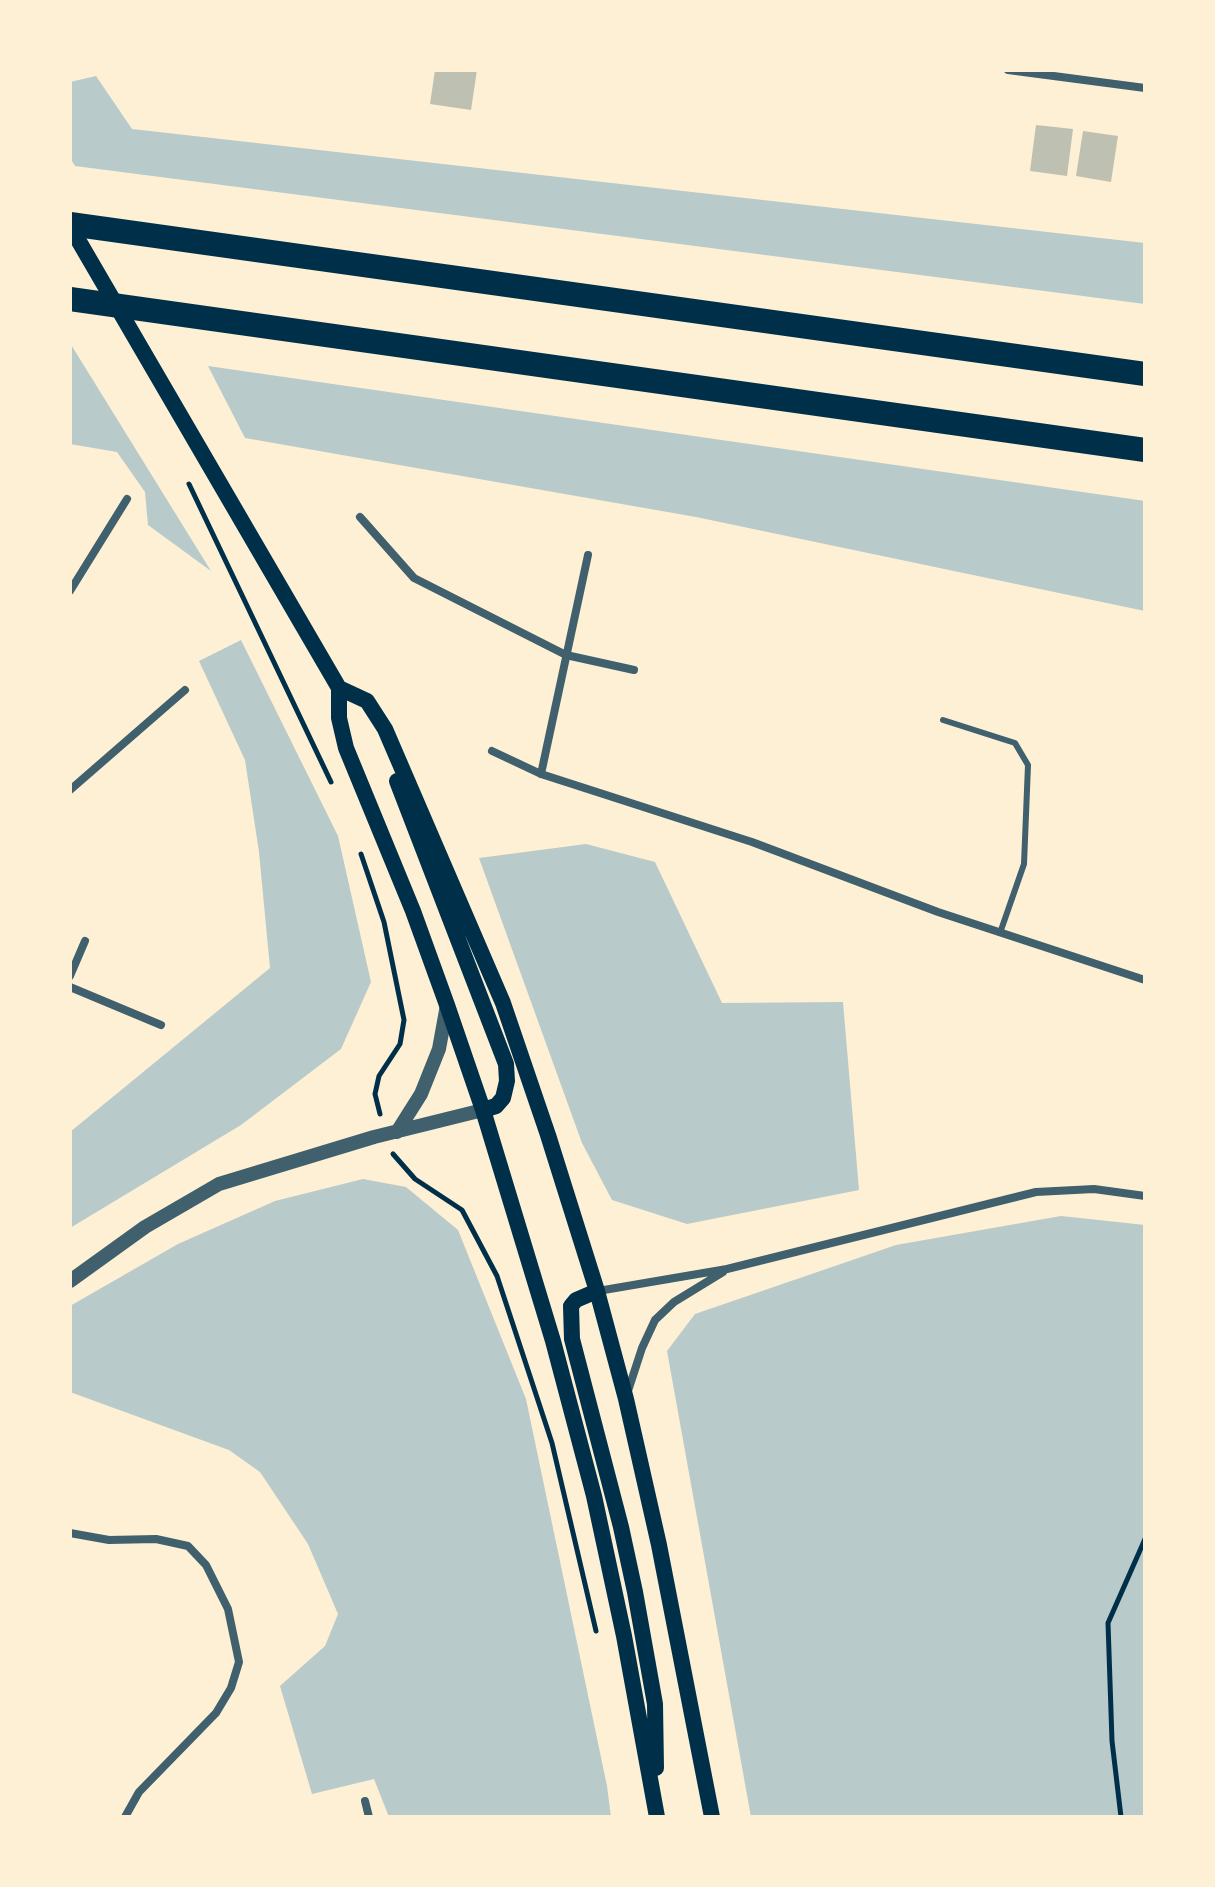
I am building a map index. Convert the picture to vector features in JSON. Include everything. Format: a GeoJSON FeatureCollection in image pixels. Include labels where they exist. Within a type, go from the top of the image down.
{"type":"FeatureCollection","features":[{"type":"Feature","properties":{"kind":"highway"},"geometry":{"type":"LineString","coordinates":[[70,225],[1145,374]]}},
{"type":"Feature","properties":{"kind":"highway"},"geometry":{"type":"LineString","coordinates":[[70,299],[1145,450]]}},
{"type":"Feature","properties":{"kind":"main road"},"geometry":{"type":"LineString","coordinates":[[70,225],[339,688],[339,718],[346,748],[413,911],[447,1005],[483,1110],[553,1341],[587,1469],[624,1636],[656,1810]]}},
{"type":"Feature","properties":{"kind":"main road"},"geometry":{"type":"LineString","coordinates":[[339,688],[367,701],[374,708],[392,744],[503,1003],[548,1135],[597,1291],[626,1399],[659,1545],[712,1817]]}},
{"type":"Feature","properties":{"kind":"main road"},"geometry":{"type":"LineString","coordinates":[[392,744],[397,781],[507,1070],[503,1098],[496,1106],[483,1110]]}},
{"type":"Feature","properties":{"kind":"main road"},"geometry":{"type":"LineString","coordinates":[[597,1291],[576,1300],[571,1306],[570,1323],[621,1527],[650,1670],[656,1717],[656,1810]]}},
{"type":"Feature","properties":{"kind":"street"},"geometry":{"type":"LineString","coordinates":[[1008,70],[1145,88]]}},
{"type":"Feature","properties":{"kind":"street"},"geometry":{"type":"LineString","coordinates":[[70,591],[127,499]]}},
{"type":"Feature","properties":{"kind":"street"},"geometry":{"type":"LineString","coordinates":[[360,517],[414,578],[566,655],[634,670]]}},
{"type":"Feature","properties":{"kind":"street"},"geometry":{"type":"LineString","coordinates":[[541,774],[588,555]]}},
{"type":"Feature","properties":{"kind":"street"},"geometry":{"type":"LineString","coordinates":[[71,787],[185,690]]}},
{"type":"Feature","properties":{"kind":"street"},"geometry":{"type":"LineString","coordinates":[[492,751],[541,774],[752,842],[1000,933],[1145,980]]}},
{"type":"Feature","properties":{"kind":"street"},"geometry":{"type":"LineString","coordinates":[[70,976],[85,941]]}},
{"type":"Feature","properties":{"kind":"street"},"geometry":{"type":"LineString","coordinates":[[70,987],[161,1025]]}},
{"type":"Feature","properties":{"kind":"street"},"geometry":{"type":"LineString","coordinates":[[397,1132],[421,1094],[439,1049],[447,1005]]}},
{"type":"Feature","properties":{"kind":"street"},"geometry":{"type":"LineString","coordinates":[[70,1281],[145,1227],[219,1184],[483,1110]]}},
{"type":"Feature","properties":{"kind":"street"},"geometry":{"type":"LineString","coordinates":[[597,1291],[727,1269],[1021,1195],[1094,1189],[1145,1196]]}},
{"type":"Feature","properties":{"kind":"street"},"geometry":{"type":"LineString","coordinates":[[626,1399],[642,1348],[655,1320],[674,1302],[727,1269]]}},
{"type":"Feature","properties":{"kind":"street"},"geometry":{"type":"LineString","coordinates":[[70,1533],[109,1540],[156,1539],[188,1546],[206,1565],[228,1609],[239,1662],[231,1688],[216,1713],[139,1792],[125,1817]]}},
{"type":"Feature","properties":{"kind":"street"},"geometry":{"type":"LineString","coordinates":[[365,1801],[369,1817]]}},
{"type":"Feature","properties":{"kind":"lane"},"geometry":{"type":"LineString","coordinates":[[943,720],[1015,743],[1028,765],[1024,864],[1000,933]]}},
{"type":"Feature","properties":{"kind":"path"},"geometry":{"type":"LineString","coordinates":[[1121,1817],[1112,1741],[1108,1623],[1145,1539]]}},
{"type":"Feature","properties":{"kind":"shaded area"},"geometry":{"type":"Polygon","coordinates":[[[96,76],[132,129],[1145,243],[1145,304],[75,166],[70,158],[70,82],[96,76]]]}},
{"type":"Feature","properties":{"kind":"shaded area"},"geometry":{"type":"Polygon","coordinates":[[[70,343],[211,571],[148,525],[145,492],[117,452],[70,444],[70,343]]]}},
{"type":"Feature","properties":{"kind":"shaded area"},"geometry":{"type":"Polygon","coordinates":[[[208,366],[1145,501],[1145,611],[696,517],[245,438],[208,366]]]}},
{"type":"Feature","properties":{"kind":"shaded area"},"geometry":{"type":"Polygon","coordinates":[[[241,640],[338,836],[371,982],[341,1049],[241,1125],[70,1228],[70,1132],[270,968],[259,852],[245,760],[199,661],[241,640]]]}},
{"type":"Feature","properties":{"kind":"shaded area"},"geometry":{"type":"Polygon","coordinates":[[[586,844],[655,862],[722,1003],[843,1002],[859,1190],[687,1224],[612,1200],[582,1143],[479,858],[586,844]]]}},
{"type":"Feature","properties":{"kind":"shaded area"},"geometry":{"type":"Polygon","coordinates":[[[363,1179],[406,1187],[458,1230],[526,1399],[611,1817],[389,1817],[374,1779],[312,1794],[280,1686],[325,1646],[338,1614],[308,1544],[260,1472],[229,1450],[70,1392],[70,1306],[178,1244],[275,1201],[363,1179]]]}},
{"type":"Feature","properties":{"kind":"shaded area"},"geometry":{"type":"Polygon","coordinates":[[[1061,1216],[1145,1225],[1145,1817],[751,1817],[667,1351],[695,1314],[896,1245],[1061,1216]]]}},
{"type":"Feature","properties":{"kind":"building"},"geometry":{"type":"Polygon","coordinates":[[[435,70],[477,70],[471,110],[430,104],[435,70]]]}},
{"type":"Feature","properties":{"kind":"building"},"geometry":{"type":"Polygon","coordinates":[[[1036,125],[1073,129],[1067,176],[1030,171],[1036,125]]]}},
{"type":"Feature","properties":{"kind":"building"},"geometry":{"type":"Polygon","coordinates":[[[1083,131],[1118,136],[1111,182],[1076,176],[1083,131]]]}}]}
